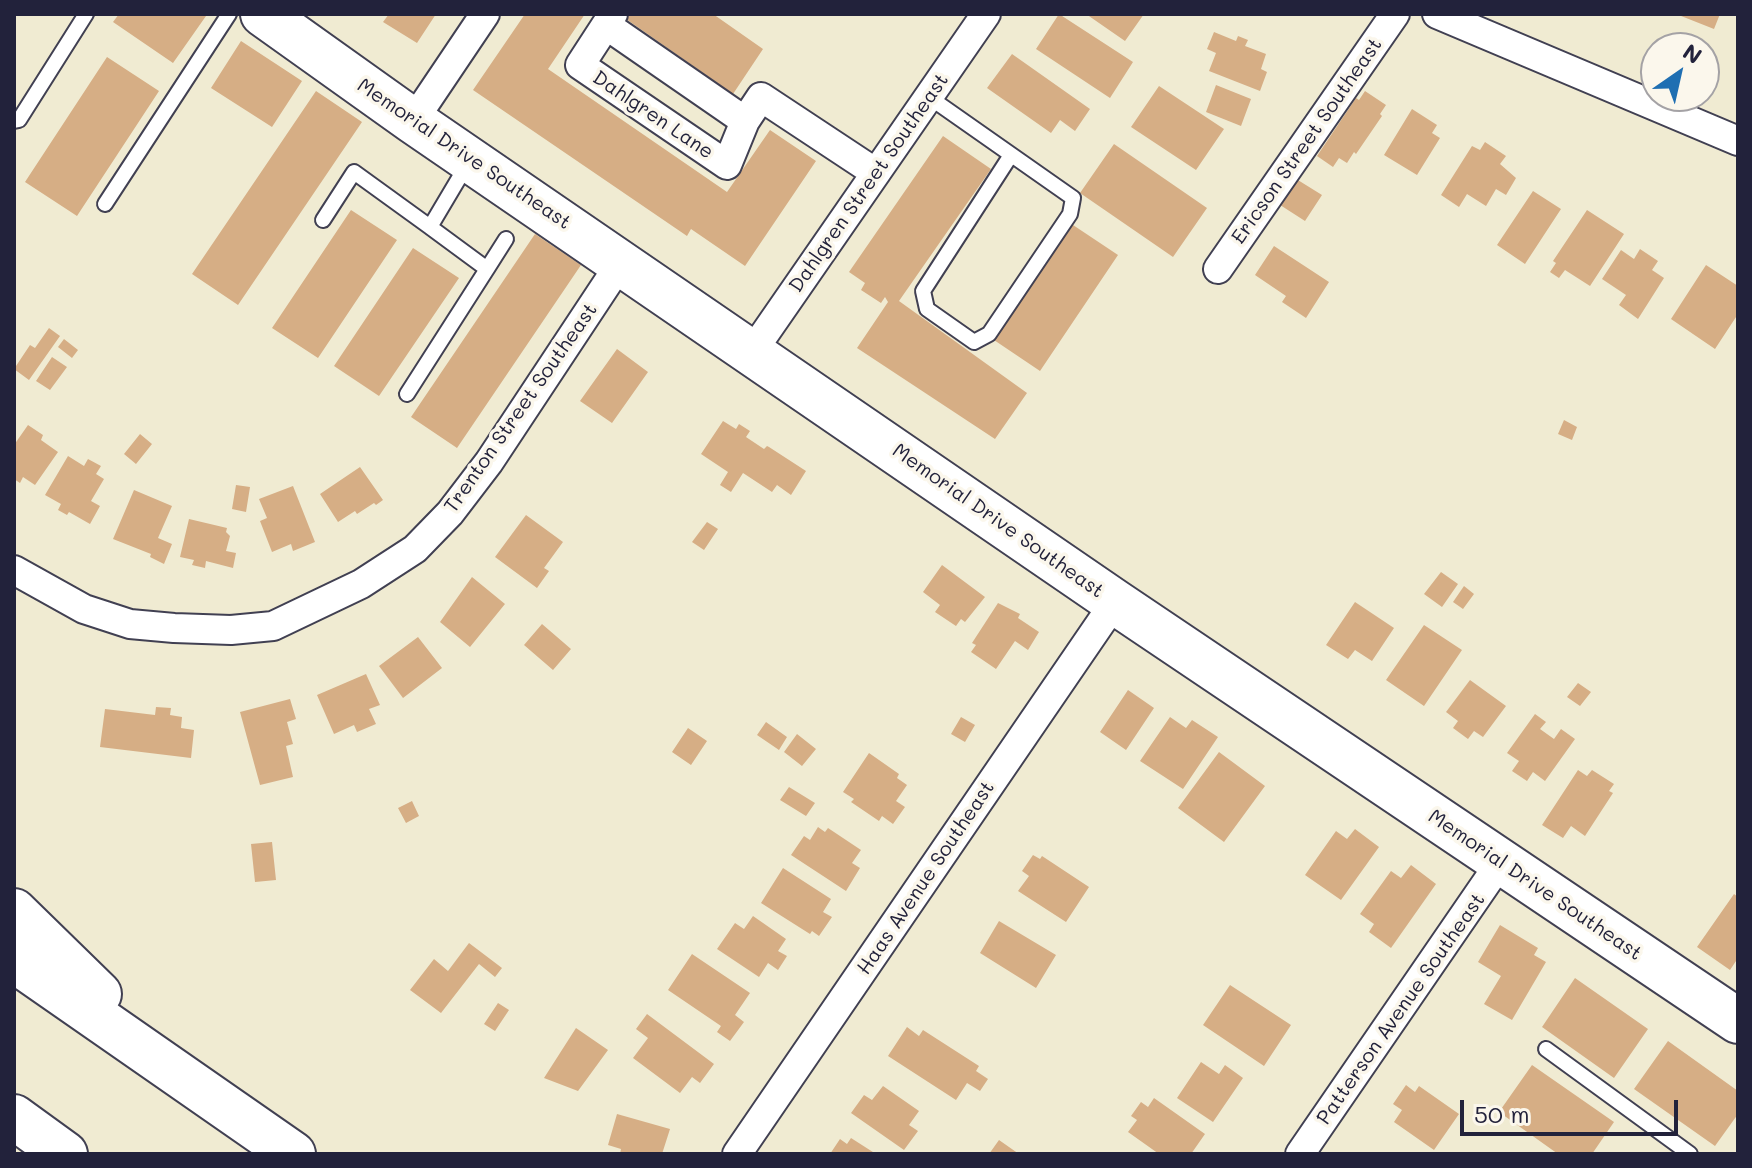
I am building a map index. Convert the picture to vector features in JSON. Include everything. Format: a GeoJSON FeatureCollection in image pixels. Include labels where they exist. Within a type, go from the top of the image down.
{"type":"FeatureCollection","features":[{"type":"Feature","properties":{"kind":"main road","name":"Memorial Drive Southeast"},"geometry":{"type":"LineString","coordinates":[[263,14],[413,121],[622,261],[1115,602],[1738,1021]]}},
{"type":"Feature","properties":{"kind":"main road"},"geometry":{"type":"LineString","coordinates":[[14,911],[184,1077]]}},
{"type":"Feature","properties":{"kind":"main road"},"geometry":{"type":"LineString","coordinates":[[14,960],[293,1154]]}},
{"type":"Feature","properties":{"kind":"main road"},"geometry":{"type":"LineString","coordinates":[[14,1117],[65,1154]]}},
{"type":"Feature","properties":{"kind":"main road"},"geometry":{"type":"LineString","coordinates":[[14,1147],[26,1154]]}},
{"type":"Feature","properties":{"kind":"street"},"geometry":{"type":"LineString","coordinates":[[413,121],[485,14]]}},
{"type":"Feature","properties":{"kind":"street","name":"Dahlgren Street Southeast"},"geometry":{"type":"LineString","coordinates":[[752,352],[986,14]]}},
{"type":"Feature","properties":{"kind":"street","name":"Ericson Street Southeast"},"geometry":{"type":"LineString","coordinates":[[1218,269],[1395,14]]}},
{"type":"Feature","properties":{"kind":"street"},"geometry":{"type":"LineString","coordinates":[[1437,14],[1738,141]]}},
{"type":"Feature","properties":{"kind":"street","name":"Dahlgren Lane"},"geometry":{"type":"LineString","coordinates":[[609,19],[745,121],[727,165],[580,65],[609,19]]}},
{"type":"Feature","properties":{"kind":"street"},"geometry":{"type":"LineString","coordinates":[[745,121],[761,97],[876,173]]}},
{"type":"Feature","properties":{"kind":"street","name":"Trenton Street Southeast"},"geometry":{"type":"LineString","coordinates":[[14,570],[84,609],[130,624],[174,628],[231,630],[273,626],[361,584],[415,549],[450,513],[489,462],[622,261]]}},
{"type":"Feature","properties":{"kind":"street","name":"Haas Avenue Southeast"},"geometry":{"type":"LineString","coordinates":[[737,1154],[1115,602]]}},
{"type":"Feature","properties":{"kind":"street","name":"Patterson Avenue Southeast"},"geometry":{"type":"LineString","coordinates":[[1300,1154],[1500,863]]}},
{"type":"Feature","properties":{"kind":"lane"},"geometry":{"type":"LineString","coordinates":[[14,121],[19,120],[86,14]]}},
{"type":"Feature","properties":{"kind":"lane"},"geometry":{"type":"LineString","coordinates":[[105,204],[229,14]]}},
{"type":"Feature","properties":{"kind":"lane"},"geometry":{"type":"LineString","coordinates":[[929,97],[1073,198],[1070,214],[989,334],[974,342],[927,309],[923,291],[1011,155]]}},
{"type":"Feature","properties":{"kind":"lane"},"geometry":{"type":"LineString","coordinates":[[430,227],[470,159]]}},
{"type":"Feature","properties":{"kind":"lane"},"geometry":{"type":"LineString","coordinates":[[323,220],[354,172],[487,269]]}},
{"type":"Feature","properties":{"kind":"lane"},"geometry":{"type":"LineString","coordinates":[[407,394],[506,239]]}},
{"type":"Feature","properties":{"kind":"lane"},"geometry":{"type":"LineString","coordinates":[[1546,1049],[1690,1154]]}},
{"type":"Feature","properties":{"kind":"building"},"geometry":{"type":"Polygon","coordinates":[[[119,14],[206,16],[173,63],[113,22],[119,14]]]}},
{"type":"Feature","properties":{"kind":"building"},"geometry":{"type":"Polygon","coordinates":[[[389,14],[436,14],[417,43],[383,22],[389,14]]]}},
{"type":"Feature","properties":{"kind":"building"},"geometry":{"type":"Polygon","coordinates":[[[525,14],[585,14],[548,69],[727,192],[770,130],[816,161],[745,266],[691,229],[687,236],[473,90],[525,14]]]}},
{"type":"Feature","properties":{"kind":"building"},"geometry":{"type":"Polygon","coordinates":[[[629,14],[713,14],[763,49],[733,94],[626,19],[629,14]]]}},
{"type":"Feature","properties":{"kind":"building"},"geometry":{"type":"Polygon","coordinates":[[[1059,14],[1133,62],[1110,98],[1036,49],[1059,14]]]}},
{"type":"Feature","properties":{"kind":"building"},"geometry":{"type":"Polygon","coordinates":[[[1086,14],[1144,14],[1125,41],[1086,14]]]}},
{"type":"Feature","properties":{"kind":"building"},"geometry":{"type":"Polygon","coordinates":[[[1676,14],[1720,14],[1714,29],[1676,14]]]}},
{"type":"Feature","properties":{"kind":"building"},"geometry":{"type":"Polygon","coordinates":[[[1214,32],[1236,41],[1238,36],[1248,40],[1245,46],[1266,54],[1261,69],[1267,72],[1260,91],[1209,71],[1216,53],[1207,49],[1214,32]]]}},
{"type":"Feature","properties":{"kind":"building"},"geometry":{"type":"Polygon","coordinates":[[[241,41],[302,81],[272,127],[211,88],[241,41]]]}},
{"type":"Feature","properties":{"kind":"building"},"geometry":{"type":"Polygon","coordinates":[[[1012,54],[1090,109],[1075,131],[1060,120],[1051,133],[987,88],[1012,54]]]}},
{"type":"Feature","properties":{"kind":"building"},"geometry":{"type":"Polygon","coordinates":[[[107,57],[159,91],[77,216],[25,182],[107,57]]]}},
{"type":"Feature","properties":{"kind":"building"},"geometry":{"type":"Polygon","coordinates":[[[1216,85],[1251,99],[1241,126],[1206,112],[1216,85]]]}},
{"type":"Feature","properties":{"kind":"building"},"geometry":{"type":"Polygon","coordinates":[[[1159,86],[1224,129],[1196,170],[1131,127],[1159,86]]]}},
{"type":"Feature","properties":{"kind":"building"},"geometry":{"type":"Polygon","coordinates":[[[316,91],[362,122],[238,305],[192,274],[316,91]]]}},
{"type":"Feature","properties":{"kind":"building"},"geometry":{"type":"Polygon","coordinates":[[[1365,91],[1386,105],[1380,114],[1382,116],[1356,154],[1354,152],[1347,163],[1339,158],[1333,167],[1317,156],[1356,98],[1359,100],[1365,91]]]}},
{"type":"Feature","properties":{"kind":"building"},"geometry":{"type":"Polygon","coordinates":[[[1412,109],[1437,125],[1432,133],[1440,138],[1417,175],[1384,155],[1412,109]]]}},
{"type":"Feature","properties":{"kind":"building"},"geometry":{"type":"Polygon","coordinates":[[[943,136],[991,169],[899,301],[1027,393],[995,439],[857,348],[888,302],[885,297],[881,303],[861,290],[865,283],[849,272],[943,136]]]}},
{"type":"Feature","properties":{"kind":"building"},"geometry":{"type":"Polygon","coordinates":[[[1485,142],[1506,156],[1500,164],[1516,178],[1506,195],[1496,189],[1486,206],[1467,194],[1459,207],[1441,195],[1472,146],[1480,150],[1485,142]]]}},
{"type":"Feature","properties":{"kind":"building"},"geometry":{"type":"Polygon","coordinates":[[[1114,144],[1207,208],[1173,257],[1080,193],[1114,144]]]}},
{"type":"Feature","properties":{"kind":"building"},"geometry":{"type":"Polygon","coordinates":[[[1293,177],[1322,195],[1305,221],[1277,203],[1293,177]]]}},
{"type":"Feature","properties":{"kind":"building"},"geometry":{"type":"Polygon","coordinates":[[[1533,191],[1561,209],[1525,264],[1497,245],[1533,191]]]}},
{"type":"Feature","properties":{"kind":"building"},"geometry":{"type":"Polygon","coordinates":[[[351,210],[397,240],[318,358],[272,328],[351,210]]]}},
{"type":"Feature","properties":{"kind":"building"},"geometry":{"type":"Polygon","coordinates":[[[1587,210],[1624,234],[1590,286],[1565,270],[1559,278],[1550,272],[1556,263],[1553,261],[1587,210]]]}},
{"type":"Feature","properties":{"kind":"building"},"geometry":{"type":"Polygon","coordinates":[[[1070,223],[1118,255],[1040,371],[991,338],[1070,223]]]}},
{"type":"Feature","properties":{"kind":"building"},"geometry":{"type":"Polygon","coordinates":[[[535,234],[581,265],[457,448],[411,417],[535,234]]]}},
{"type":"Feature","properties":{"kind":"building"},"geometry":{"type":"Polygon","coordinates":[[[1274,246],[1329,282],[1306,318],[1282,302],[1286,296],[1255,275],[1274,246]]]}},
{"type":"Feature","properties":{"kind":"building"},"geometry":{"type":"Polygon","coordinates":[[[413,248],[459,278],[379,396],[334,366],[413,248]]]}},
{"type":"Feature","properties":{"kind":"building"},"geometry":{"type":"Polygon","coordinates":[[[1640,249],[1658,261],[1652,270],[1664,278],[1638,319],[1619,305],[1626,295],[1602,279],[1621,250],[1634,259],[1640,249]]]}},
{"type":"Feature","properties":{"kind":"building"},"geometry":{"type":"Polygon","coordinates":[[[1706,265],[1738,286],[1738,314],[1715,349],[1671,319],[1706,265]]]}},
{"type":"Feature","properties":{"kind":"building"},"geometry":{"type":"Polygon","coordinates":[[[49,328],[60,336],[29,380],[14,369],[30,345],[35,348],[49,328]]]}},
{"type":"Feature","properties":{"kind":"building"},"geometry":{"type":"Polygon","coordinates":[[[64,339],[78,350],[72,358],[58,347],[64,339]]]}},
{"type":"Feature","properties":{"kind":"building"},"geometry":{"type":"Polygon","coordinates":[[[617,349],[648,372],[612,423],[580,401],[617,349]]]}},
{"type":"Feature","properties":{"kind":"building"},"geometry":{"type":"Polygon","coordinates":[[[52,357],[67,367],[50,390],[36,381],[52,357]]]}},
{"type":"Feature","properties":{"kind":"building"},"geometry":{"type":"Polygon","coordinates":[[[1564,420],[1577,427],[1572,440],[1558,434],[1564,420]]]}},
{"type":"Feature","properties":{"kind":"building"},"geometry":{"type":"Polygon","coordinates":[[[723,421],[736,429],[739,424],[750,431],[746,437],[764,449],[769,447],[806,471],[791,495],[777,485],[772,492],[743,473],[731,492],[720,485],[728,472],[701,454],[723,421]]]}},
{"type":"Feature","properties":{"kind":"building"},"geometry":{"type":"Polygon","coordinates":[[[28,425],[43,435],[41,440],[58,452],[35,485],[23,477],[20,483],[14,479],[14,445],[28,425]]]}},
{"type":"Feature","properties":{"kind":"building"},"geometry":{"type":"Polygon","coordinates":[[[140,434],[152,444],[136,464],[124,454],[140,434]]]}},
{"type":"Feature","properties":{"kind":"building"},"geometry":{"type":"Polygon","coordinates":[[[68,456],[84,466],[88,459],[101,466],[96,474],[104,479],[91,501],[100,506],[90,524],[69,512],[67,515],[58,510],[61,504],[45,495],[68,456]]]}},
{"type":"Feature","properties":{"kind":"building"},"geometry":{"type":"Polygon","coordinates":[[[360,467],[383,500],[357,514],[355,511],[338,522],[320,494],[360,467]]]}},
{"type":"Feature","properties":{"kind":"building"},"geometry":{"type":"Polygon","coordinates":[[[236,485],[250,487],[246,512],[232,509],[236,485]]]}},
{"type":"Feature","properties":{"kind":"building"},"geometry":{"type":"Polygon","coordinates":[[[293,486],[315,542],[293,551],[291,544],[272,552],[260,521],[267,518],[259,499],[293,486]]]}},
{"type":"Feature","properties":{"kind":"building"},"geometry":{"type":"Polygon","coordinates":[[[134,490],[172,506],[158,538],[172,544],[164,564],[150,557],[151,554],[113,539],[134,490]]]}},
{"type":"Feature","properties":{"kind":"building"},"geometry":{"type":"Polygon","coordinates":[[[526,515],[563,542],[544,568],[549,571],[537,588],[495,557],[526,515]]]}},
{"type":"Feature","properties":{"kind":"building"},"geometry":{"type":"Polygon","coordinates":[[[189,519],[227,528],[230,536],[226,551],[236,553],[233,568],[206,561],[205,568],[192,565],[194,560],[180,557],[189,519]]]}},
{"type":"Feature","properties":{"kind":"building"},"geometry":{"type":"Polygon","coordinates":[[[707,522],[718,529],[704,550],[692,542],[707,522]]]}},
{"type":"Feature","properties":{"kind":"building"},"geometry":{"type":"Polygon","coordinates":[[[942,565],[985,597],[965,622],[961,619],[956,626],[935,612],[940,605],[923,592],[942,565]]]}},
{"type":"Feature","properties":{"kind":"building"},"geometry":{"type":"Polygon","coordinates":[[[1441,572],[1458,584],[1442,607],[1424,594],[1441,572]]]}},
{"type":"Feature","properties":{"kind":"building"},"geometry":{"type":"Polygon","coordinates":[[[472,577],[505,604],[470,647],[440,622],[472,577]]]}},
{"type":"Feature","properties":{"kind":"building"},"geometry":{"type":"Polygon","coordinates":[[[1464,586],[1474,594],[1463,609],[1453,602],[1464,586]]]}},
{"type":"Feature","properties":{"kind":"building"},"geometry":{"type":"Polygon","coordinates":[[[1355,602],[1394,628],[1372,661],[1355,650],[1348,659],[1326,645],[1355,602]]]}},
{"type":"Feature","properties":{"kind":"building"},"geometry":{"type":"Polygon","coordinates":[[[998,603],[1020,614],[1018,618],[1039,632],[1028,650],[1015,641],[996,669],[971,652],[976,645],[972,643],[998,603]]]}},
{"type":"Feature","properties":{"kind":"building"},"geometry":{"type":"Polygon","coordinates":[[[542,624],[571,649],[553,670],[524,645],[542,624]]]}},
{"type":"Feature","properties":{"kind":"building"},"geometry":{"type":"Polygon","coordinates":[[[1424,625],[1462,650],[1424,706],[1386,680],[1424,625]]]}},
{"type":"Feature","properties":{"kind":"building"},"geometry":{"type":"Polygon","coordinates":[[[418,637],[442,668],[403,698],[379,666],[418,637]]]}},
{"type":"Feature","properties":{"kind":"building"},"geometry":{"type":"Polygon","coordinates":[[[366,674],[380,705],[369,709],[376,724],[357,732],[354,725],[334,734],[317,695],[366,674]]]}},
{"type":"Feature","properties":{"kind":"building"},"geometry":{"type":"Polygon","coordinates":[[[1470,680],[1506,706],[1483,737],[1474,731],[1468,739],[1453,728],[1458,721],[1446,712],[1470,680]]]}},
{"type":"Feature","properties":{"kind":"building"},"geometry":{"type":"Polygon","coordinates":[[[1578,683],[1591,692],[1580,706],[1567,697],[1578,683]]]}},
{"type":"Feature","properties":{"kind":"building"},"geometry":{"type":"Polygon","coordinates":[[[1128,690],[1154,708],[1126,750],[1100,732],[1128,690]]]}},
{"type":"Feature","properties":{"kind":"building"},"geometry":{"type":"Polygon","coordinates":[[[290,699],[296,719],[287,722],[293,744],[286,746],[293,777],[260,785],[240,712],[290,699]]]}},
{"type":"Feature","properties":{"kind":"building"},"geometry":{"type":"Polygon","coordinates":[[[156,707],[171,708],[170,715],[182,717],[181,728],[194,730],[191,758],[100,747],[105,709],[155,715],[156,707]]]}},
{"type":"Feature","properties":{"kind":"building"},"geometry":{"type":"Polygon","coordinates":[[[1535,714],[1546,722],[1540,729],[1554,739],[1561,729],[1575,739],[1545,781],[1533,772],[1527,781],[1512,771],[1519,761],[1507,753],[1535,714]]]}},
{"type":"Feature","properties":{"kind":"building"},"geometry":{"type":"Polygon","coordinates":[[[961,717],[975,725],[965,742],[951,734],[961,717]]]}},
{"type":"Feature","properties":{"kind":"building"},"geometry":{"type":"Polygon","coordinates":[[[1170,717],[1186,728],[1192,720],[1218,737],[1183,789],[1140,761],[1170,717]]]}},
{"type":"Feature","properties":{"kind":"building"},"geometry":{"type":"Polygon","coordinates":[[[766,722],[787,737],[779,750],[757,735],[766,722]]]}},
{"type":"Feature","properties":{"kind":"building"},"geometry":{"type":"Polygon","coordinates":[[[688,728],[707,741],[691,765],[672,752],[688,728]]]}},
{"type":"Feature","properties":{"kind":"building"},"geometry":{"type":"Polygon","coordinates":[[[797,734],[816,749],[802,766],[784,752],[797,734]]]}},
{"type":"Feature","properties":{"kind":"building"},"geometry":{"type":"Polygon","coordinates":[[[1219,752],[1265,786],[1224,842],[1178,808],[1219,752]]]}},
{"type":"Feature","properties":{"kind":"building"},"geometry":{"type":"Polygon","coordinates":[[[869,753],[899,774],[897,778],[907,785],[896,801],[905,807],[893,824],[882,816],[879,821],[851,802],[854,799],[843,792],[869,753]]]}},
{"type":"Feature","properties":{"kind":"building"},"geometry":{"type":"Polygon","coordinates":[[[1578,770],[1587,776],[1592,770],[1614,784],[1609,791],[1613,793],[1585,836],[1571,826],[1563,838],[1542,825],[1578,770]]]}},
{"type":"Feature","properties":{"kind":"building"},"geometry":{"type":"Polygon","coordinates":[[[789,787],[815,803],[806,816],[780,800],[789,787]]]}},
{"type":"Feature","properties":{"kind":"building"},"geometry":{"type":"Polygon","coordinates":[[[412,801],[419,816],[406,823],[398,808],[412,801]]]}},
{"type":"Feature","properties":{"kind":"building"},"geometry":{"type":"Polygon","coordinates":[[[818,827],[825,832],[828,828],[861,850],[852,863],[860,868],[846,891],[791,855],[804,836],[810,840],[818,827]]]}},
{"type":"Feature","properties":{"kind":"building"},"geometry":{"type":"Polygon","coordinates":[[[1355,829],[1379,847],[1341,900],[1305,875],[1336,831],[1347,839],[1355,829]]]}},
{"type":"Feature","properties":{"kind":"building"},"geometry":{"type":"Polygon","coordinates":[[[272,842],[276,880],[255,882],[251,844],[272,842]]]}},
{"type":"Feature","properties":{"kind":"building"},"geometry":{"type":"Polygon","coordinates":[[[1033,855],[1040,859],[1042,856],[1089,887],[1066,922],[1018,891],[1029,876],[1022,871],[1033,855]]]}},
{"type":"Feature","properties":{"kind":"building"},"geometry":{"type":"Polygon","coordinates":[[[1411,865],[1436,884],[1391,948],[1369,932],[1374,924],[1360,914],[1391,871],[1401,878],[1411,865]]]}},
{"type":"Feature","properties":{"kind":"building"},"geometry":{"type":"Polygon","coordinates":[[[783,868],[831,899],[823,912],[832,917],[819,936],[812,931],[810,934],[761,903],[783,868]]]}},
{"type":"Feature","properties":{"kind":"building"},"geometry":{"type":"Polygon","coordinates":[[[1734,894],[1738,897],[1738,958],[1730,970],[1697,947],[1734,894]]]}},
{"type":"Feature","properties":{"kind":"building"},"geometry":{"type":"Polygon","coordinates":[[[753,916],[786,939],[778,951],[787,956],[778,970],[768,963],[759,977],[717,949],[735,923],[744,929],[753,916]]]}},
{"type":"Feature","properties":{"kind":"building"},"geometry":{"type":"Polygon","coordinates":[[[999,921],[1056,955],[1036,988],[980,953],[999,921]]]}},
{"type":"Feature","properties":{"kind":"building"},"geometry":{"type":"Polygon","coordinates":[[[1500,925],[1538,948],[1534,955],[1546,962],[1512,1020],[1484,1004],[1501,976],[1478,962],[1500,925]]]}},
{"type":"Feature","properties":{"kind":"building"},"geometry":{"type":"Polygon","coordinates":[[[469,943],[502,968],[495,977],[479,964],[441,1013],[410,990],[434,959],[448,971],[469,943]]]}},
{"type":"Feature","properties":{"kind":"building"},"geometry":{"type":"Polygon","coordinates":[[[692,954],[750,993],[735,1015],[744,1022],[730,1041],[717,1032],[721,1026],[668,990],[692,954]]]}},
{"type":"Feature","properties":{"kind":"building"},"geometry":{"type":"Polygon","coordinates":[[[1575,978],[1648,1029],[1614,1078],[1542,1027],[1575,978]]]}},
{"type":"Feature","properties":{"kind":"building"},"geometry":{"type":"Polygon","coordinates":[[[1230,985],[1291,1025],[1264,1066],[1203,1025],[1230,985]]]}},
{"type":"Feature","properties":{"kind":"building"},"geometry":{"type":"Polygon","coordinates":[[[498,1003],[509,1010],[495,1031],[484,1024],[498,1003]]]}},
{"type":"Feature","properties":{"kind":"building"},"geometry":{"type":"Polygon","coordinates":[[[647,1014],[714,1064],[700,1083],[692,1077],[680,1093],[633,1058],[648,1038],[636,1029],[647,1014]]]}},
{"type":"Feature","properties":{"kind":"building"},"geometry":{"type":"Polygon","coordinates":[[[907,1027],[919,1036],[923,1030],[979,1066],[976,1071],[988,1079],[980,1091],[967,1083],[956,1100],[888,1056],[907,1027]]]}},
{"type":"Feature","properties":{"kind":"building"},"geometry":{"type":"Polygon","coordinates":[[[576,1028],[608,1050],[578,1091],[544,1078],[576,1028]]]}},
{"type":"Feature","properties":{"kind":"building"},"geometry":{"type":"Polygon","coordinates":[[[1668,1041],[1738,1091],[1738,1114],[1715,1146],[1634,1089],[1668,1041]]]}},
{"type":"Feature","properties":{"kind":"building"},"geometry":{"type":"Polygon","coordinates":[[[1201,1062],[1219,1074],[1225,1065],[1243,1078],[1213,1122],[1177,1098],[1201,1062]]]}},
{"type":"Feature","properties":{"kind":"building"},"geometry":{"type":"Polygon","coordinates":[[[1532,1065],[1614,1122],[1592,1154],[1558,1154],[1499,1112],[1532,1065]]]}},
{"type":"Feature","properties":{"kind":"building"},"geometry":{"type":"Polygon","coordinates":[[[1406,1085],[1415,1092],[1419,1086],[1459,1114],[1434,1150],[1394,1122],[1402,1110],[1393,1104],[1406,1085]]]}},
{"type":"Feature","properties":{"kind":"building"},"geometry":{"type":"Polygon","coordinates":[[[883,1086],[919,1111],[909,1125],[918,1131],[904,1150],[851,1113],[864,1095],[872,1100],[883,1086]]]}},
{"type":"Feature","properties":{"kind":"building"},"geometry":{"type":"Polygon","coordinates":[[[1154,1098],[1205,1134],[1191,1154],[1159,1154],[1128,1132],[1137,1120],[1131,1116],[1141,1102],[1148,1107],[1154,1098]]]}},
{"type":"Feature","properties":{"kind":"building"},"geometry":{"type":"Polygon","coordinates":[[[617,1114],[670,1129],[662,1154],[620,1154],[621,1149],[608,1145],[617,1114]]]}},
{"type":"Feature","properties":{"kind":"building"},"geometry":{"type":"Polygon","coordinates":[[[851,1138],[876,1154],[830,1154],[840,1139],[847,1144],[851,1138]]]}},
{"type":"Feature","properties":{"kind":"building"},"geometry":{"type":"Polygon","coordinates":[[[999,1140],[1019,1154],[989,1154],[999,1140]]]}}]}
